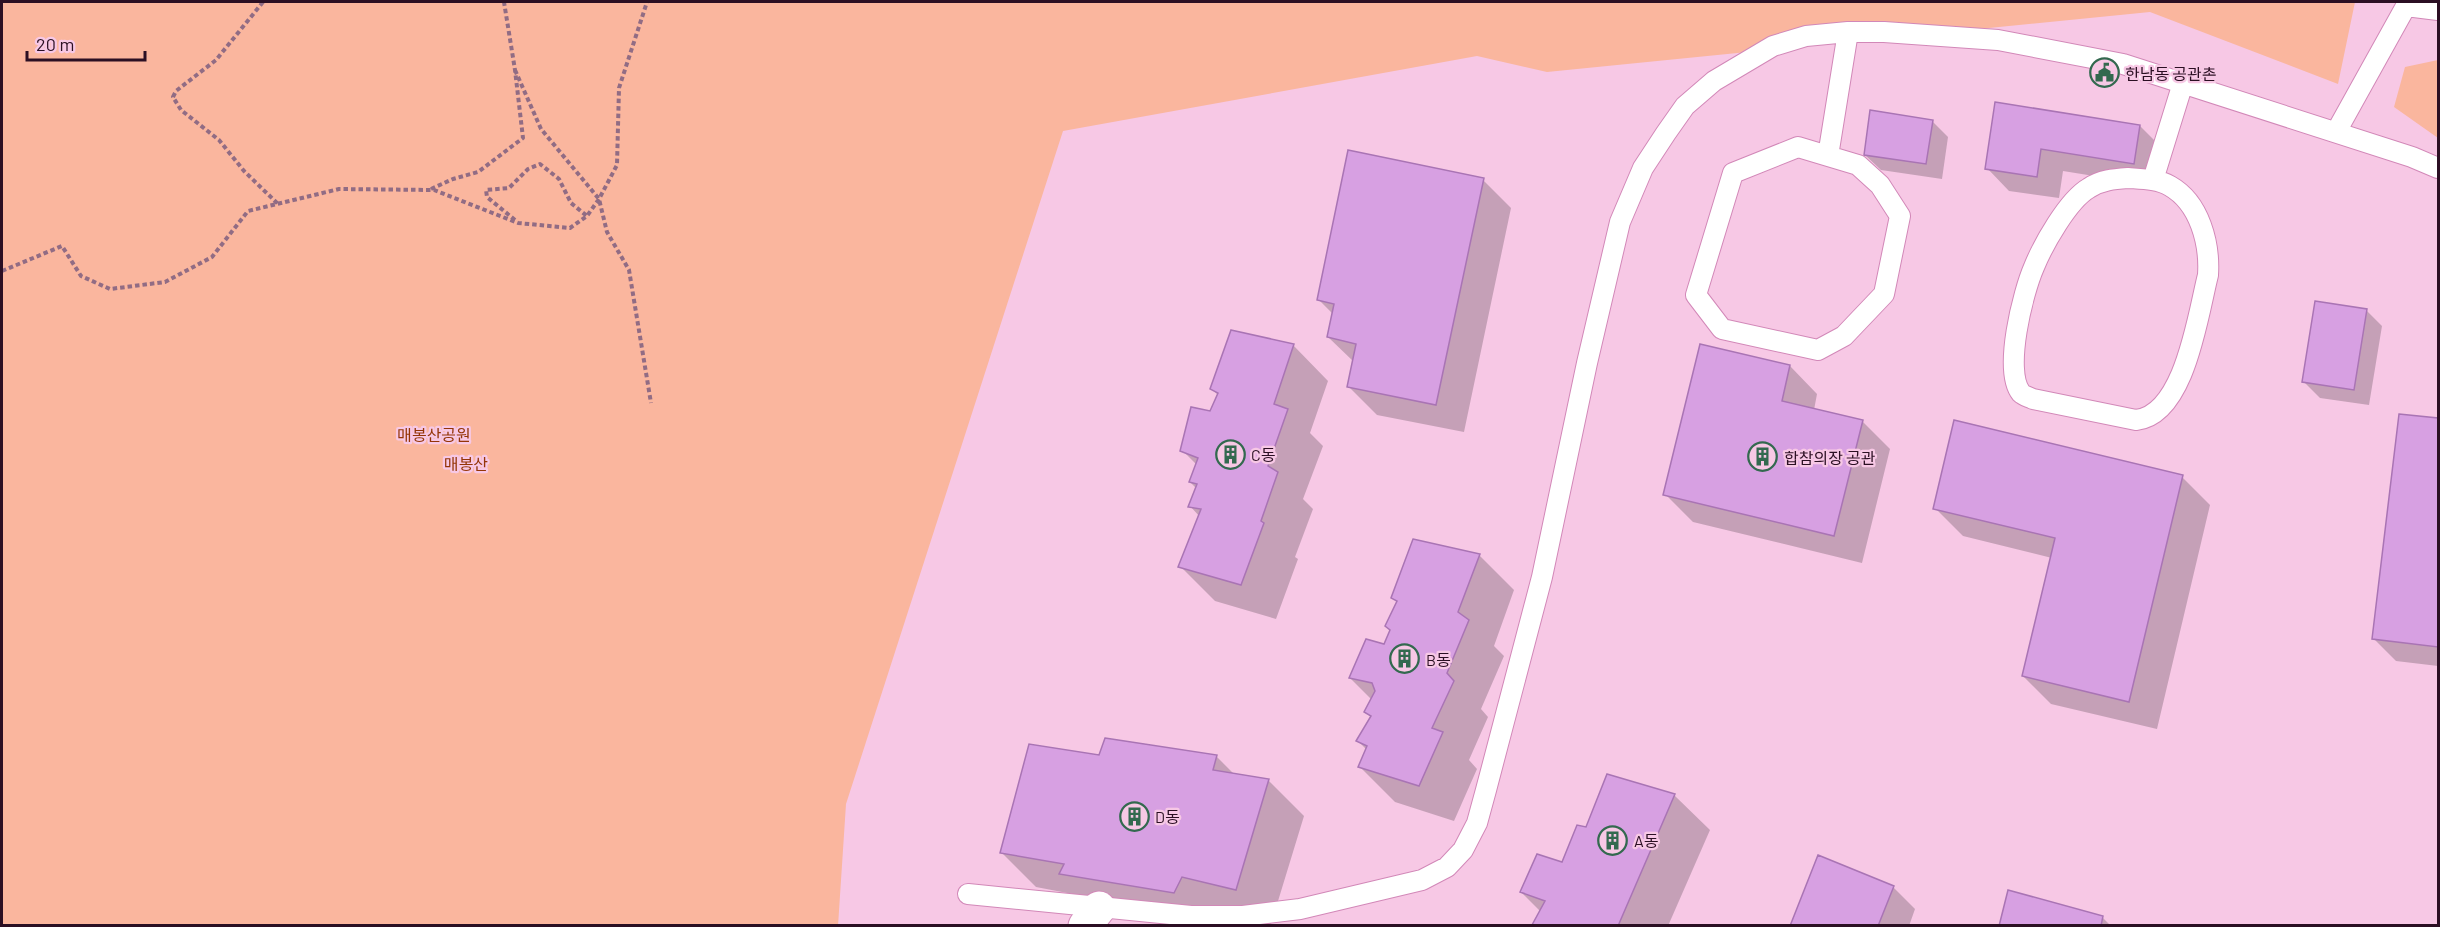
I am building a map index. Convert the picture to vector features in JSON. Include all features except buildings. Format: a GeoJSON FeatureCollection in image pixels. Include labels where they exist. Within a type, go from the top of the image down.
{"type":"FeatureCollection","features":[{"type":"Feature","properties":{"kind":"lane"},"geometry":{"type":"LineString","coordinates":[[2336,132],[2406,6],[2439,10]]}},
{"type":"Feature","properties":{"kind":"lane"},"geometry":{"type":"LineString","coordinates":[[968,894],[1092,917],[1243,916],[1300,909],[1422,880],[1447,867],[1463,850],[1477,824],[1542,577],[1587,363],[1620,222],[1643,168],[1685,106],[1714,81],[1773,46],[1806,36],[1848,32],[1884,32],[1998,40],[2124,64],[2336,132],[2439,168]]}},
{"type":"Feature","properties":{"kind":"lane"},"geometry":{"type":"LineString","coordinates":[[1828,156],[1848,32]]}},
{"type":"Feature","properties":{"kind":"lane"},"geometry":{"type":"LineString","coordinates":[[2153,180],[2183,84]]}},
{"type":"Feature","properties":{"kind":"lane"},"geometry":{"type":"LineString","coordinates":[[1798,147],[1828,156],[1858,165],[1880,185],[1900,216],[1884,294],[1844,336],[1818,350],[1722,329],[1696,295],[1733,172],[1798,147]]}},
{"type":"Feature","properties":{"kind":"lane"},"geometry":{"type":"LineString","coordinates":[[2128,178],[2153,180],[2170,186],[2189,205],[2203,234],[2209,258],[2208,275],[2189,350],[2171,396],[2158,411],[2145,419],[2136,420],[2033,399],[2022,394],[2016,383],[2013,365],[2016,330],[2034,267],[2053,233],[2070,207],[2087,189],[2105,180],[2128,178]]}},
{"type":"Feature","properties":{"kind":"path"},"geometry":{"type":"LineString","coordinates":[[263,2],[216,60],[176,91],[173,97],[182,110],[219,140],[244,171],[278,204]]}},
{"type":"Feature","properties":{"kind":"path"},"geometry":{"type":"LineString","coordinates":[[428,190],[453,179],[478,172],[523,138],[504,2]]}},
{"type":"Feature","properties":{"kind":"path"},"geometry":{"type":"LineString","coordinates":[[2,271],[62,246],[81,276],[110,290],[165,282],[212,257],[248,211],[339,189],[434,190],[518,223],[570,228],[587,216],[617,165],[619,88],[647,2]]}},
{"type":"Feature","properties":{"kind":"path"},"geometry":{"type":"LineString","coordinates":[[515,70],[541,129],[599,199],[607,232],[629,270],[651,404]]}},
{"type":"Feature","properties":{"kind":"path"},"geometry":{"type":"LineString","coordinates":[[518,223],[487,197],[486,190],[509,188],[528,169],[540,164],[559,179],[571,203],[587,216]]}},
{"type":"Feature","properties":{"kind":"green space","name":"매봉산"},"geometry":{"type":"Polygon","coordinates":[[[2,2],[2355,2],[2338,84],[2150,12],[1547,72],[1477,56],[1063,131],[846,804],[838,926],[2,925],[2,2]]]}},
{"type":"Feature","properties":{"kind":"green space"},"geometry":{"type":"Polygon","coordinates":[[[2438,60],[2438,138],[2394,107],[2405,67],[2438,60]]]}},
{"type":"Feature","properties":{"kind":"place","name":"한남동 공관촌"},"geometry":{"type":"Point","coordinates":[2104,73]}},
{"type":"Feature","properties":{"kind":"place","name":"C동"},"geometry":{"type":"Point","coordinates":[1230,454]}},
{"type":"Feature","properties":{"kind":"place","name":"합참의장 공관"},"geometry":{"type":"Point","coordinates":[1763,457]}},
{"type":"Feature","properties":{"kind":"place","name":"B동"},"geometry":{"type":"Point","coordinates":[1405,659]}},
{"type":"Feature","properties":{"kind":"place","name":"D동"},"geometry":{"type":"Point","coordinates":[1134,816]}},
{"type":"Feature","properties":{"kind":"place","name":"A동"},"geometry":{"type":"Point","coordinates":[1613,840]}},
{"type":"Feature","properties":{"kind":"park label","name":"매봉산공원"},"geometry":{"type":"Point","coordinates":[434,434]}}]}
